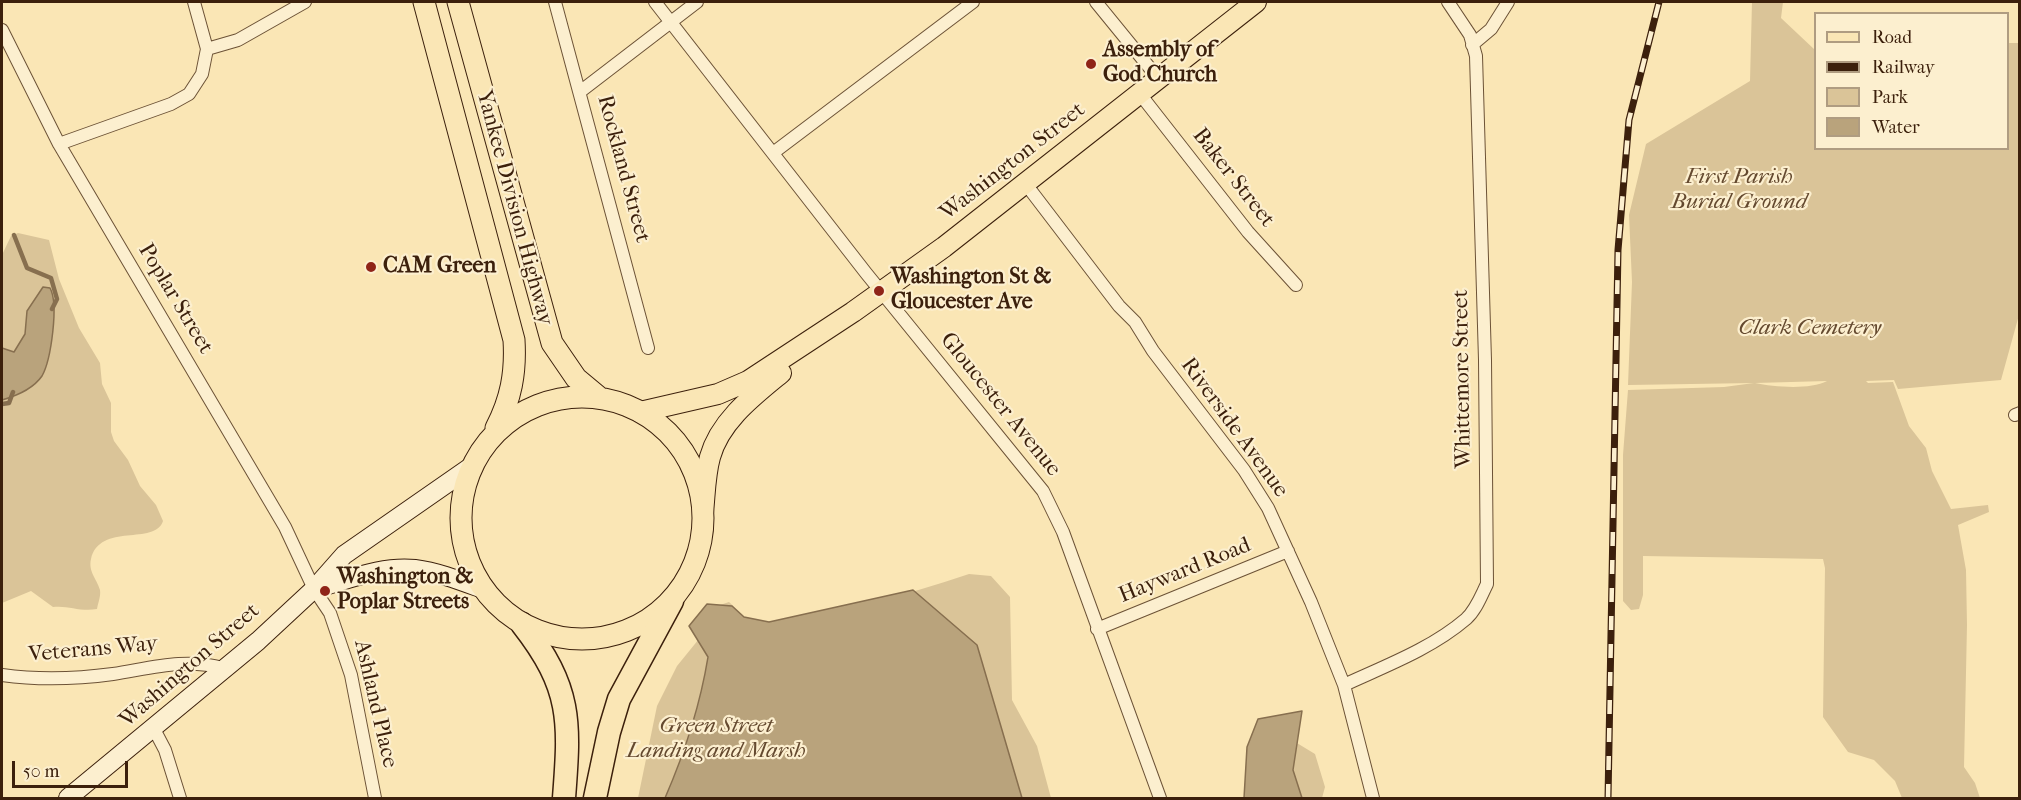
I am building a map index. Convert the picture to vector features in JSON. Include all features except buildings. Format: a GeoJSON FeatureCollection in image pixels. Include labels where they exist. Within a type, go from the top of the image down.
{"type":"FeatureCollection","features":[{"type":"Feature","properties":{"kind":"highway","name":"Yankee Division Highway"},"geometry":{"type":"LineString","coordinates":[[424,2],[514,339],[516,360],[512,389],[491,437]]}},
{"type":"Feature","properties":{"kind":"highway","name":"Yankee Division Highway"},"geometry":{"type":"LineString","coordinates":[[458,2],[552,344],[576,378],[600,398]]}},
{"type":"Feature","properties":{"kind":"highway"},"geometry":{"type":"LineString","coordinates":[[564,798],[567,711],[558,682],[538,645],[522,624],[501,608],[483,589],[470,567],[463,543],[460,518],[462,498],[472,466],[491,437],[513,417],[536,405],[565,397],[600,398],[640,411],[662,426],[686,457],[698,483],[703,513],[702,535],[695,560],[619,699],[609,732],[595,798]]}},
{"type":"Feature","properties":{"kind":"highway"},"geometry":{"type":"LineString","coordinates":[[522,624],[564,639],[599,639],[639,626],[672,601]]}},
{"type":"Feature","properties":{"kind":"main road","name":"Washington Street"},"geometry":{"type":"LineString","coordinates":[[703,513],[708,465],[718,438],[745,403],[854,312],[944,247],[1256,2]]}},
{"type":"Feature","properties":{"kind":"main road","name":"Washington Street"},"geometry":{"type":"LineString","coordinates":[[640,411],[718,394],[748,381],[854,312]]}},
{"type":"Feature","properties":{"kind":"main road","name":"Washington Street"},"geometry":{"type":"LineString","coordinates":[[68,798],[258,641],[314,589],[344,555],[472,466]]}},
{"type":"Feature","properties":{"kind":"main road","name":"Washington Street"},"geometry":{"type":"LineString","coordinates":[[314,589],[380,571],[413,568],[433,572],[483,589]]}},
{"type":"Feature","properties":{"kind":"street"},"geometry":{"type":"LineString","coordinates":[[59,144],[181,99],[198,83],[207,49],[194,2]]}},
{"type":"Feature","properties":{"kind":"street"},"geometry":{"type":"LineString","coordinates":[[207,49],[238,40],[305,2]]}},
{"type":"Feature","properties":{"kind":"street","name":"Rockland Street"},"geometry":{"type":"LineString","coordinates":[[555,2],[581,91],[648,348]]}},
{"type":"Feature","properties":{"kind":"street","name":"Gloucester Avenue"},"geometry":{"type":"LineString","coordinates":[[655,2],[881,291],[1043,491],[1056,515],[1160,798]]}},
{"type":"Feature","properties":{"kind":"street"},"geometry":{"type":"LineString","coordinates":[[581,91],[697,2]]}},
{"type":"Feature","properties":{"kind":"street"},"geometry":{"type":"LineString","coordinates":[[773,153],[973,2]]}},
{"type":"Feature","properties":{"kind":"street"},"geometry":{"type":"LineString","coordinates":[[1096,2],[1158,78]]}},
{"type":"Feature","properties":{"kind":"street","name":"Whittemore Street"},"geometry":{"type":"LineString","coordinates":[[1344,685],[1441,637],[1467,618],[1479,603],[1487,584],[1485,360],[1476,56],[1466,27],[1448,2]]}},
{"type":"Feature","properties":{"kind":"street"},"geometry":{"type":"LineString","coordinates":[[1472,45],[1491,29],[1508,2]]}},
{"type":"Feature","properties":{"kind":"street","name":"Poplar Street"},"geometry":{"type":"LineString","coordinates":[[2,30],[59,144],[285,527],[314,589]]}},
{"type":"Feature","properties":{"kind":"street","name":"Baker Street"},"geometry":{"type":"LineString","coordinates":[[1140,94],[1248,232],[1296,285]]}},
{"type":"Feature","properties":{"kind":"street","name":"Riverside Avenue"},"geometry":{"type":"LineString","coordinates":[[1025,183],[1119,306],[1135,322],[1160,360],[1244,470],[1268,508],[1344,685],[1373,798]]}},
{"type":"Feature","properties":{"kind":"street","name":"Hayward Road"},"geometry":{"type":"LineString","coordinates":[[1097,629],[1288,551]]}},
{"type":"Feature","properties":{"kind":"street","name":"Ashland Place"},"geometry":{"type":"LineString","coordinates":[[314,589],[330,613],[351,675],[375,798]]}},
{"type":"Feature","properties":{"kind":"street","name":"Veterans Way"},"geometry":{"type":"LineString","coordinates":[[2,675],[35,678],[77,677],[199,662],[223,668]]}},
{"type":"Feature","properties":{"kind":"street"},"geometry":{"type":"LineString","coordinates":[[154,729],[165,750],[180,798]]}},
{"type":"Feature","properties":{"kind":"green space"},"geometry":{"type":"Polygon","coordinates":[[[1752,2],[1783,2],[1781,18],[1814,49],[1814,150],[2009,150],[2009,43],[2019,43],[2019,315],[2001,380],[1898,389],[1894,380],[1866,381],[1868,383],[1893,382],[1909,426],[1926,448],[1932,471],[1951,509],[1988,505],[1989,512],[1958,525],[1966,570],[1964,767],[1975,783],[1980,798],[1902,798],[1895,781],[1874,760],[1848,752],[1823,717],[1825,568],[1823,559],[1643,556],[1643,595],[1639,609],[1631,610],[1623,601],[1623,455],[1628,390],[1724,387],[1754,383],[1628,385],[1632,282],[1629,215],[1646,144],[1750,81],[1752,2]],[[1827,381],[1755,383],[1772,386],[1811,386],[1827,381]]]}},
{"type":"Feature","properties":{"kind":"green space"},"geometry":{"type":"Polygon","coordinates":[[[18,233],[49,240],[59,279],[79,328],[100,363],[102,384],[111,403],[111,432],[114,441],[128,460],[140,486],[156,505],[163,521],[158,528],[150,532],[116,537],[96,548],[90,564],[100,590],[97,609],[53,607],[31,591],[2,603],[2,400],[16,396],[36,383],[27,311],[25,334],[14,352],[2,348],[2,255],[11,236],[18,233]]]}},
{"type":"Feature","properties":{"kind":"green space","name":"Green Street Landing and Marsh"},"geometry":{"type":"Polygon","coordinates":[[[969,574],[991,576],[1010,597],[1012,700],[1037,746],[1051,798],[638,798],[657,706],[677,666],[703,634],[702,611],[729,602],[748,620],[773,634],[969,574]]]}},
{"type":"Feature","properties":{"kind":"green space"},"geometry":{"type":"Polygon","coordinates":[[[1287,737],[1315,754],[1325,787],[1322,798],[1269,798],[1287,737]]]}},
{"type":"Feature","properties":{"kind":"water"},"geometry":{"type":"Polygon","coordinates":[[[43,287],[50,288],[54,306],[53,332],[45,368],[38,381],[29,388],[2,400],[2,348],[14,352],[25,334],[27,311],[43,287]]]}},
{"type":"Feature","properties":{"kind":"water"},"geometry":{"type":"Polygon","coordinates":[[[913,590],[977,645],[1022,798],[665,798],[691,729],[701,693],[708,657],[689,626],[707,604],[732,606],[744,617],[769,622],[913,590]]]}},
{"type":"Feature","properties":{"kind":"water"},"geometry":{"type":"Polygon","coordinates":[[[1302,711],[1293,770],[1302,798],[1244,798],[1247,747],[1258,719],[1302,711]]]}},
{"type":"Feature","properties":{"kind":"waterway"},"geometry":{"type":"LineString","coordinates":[[14,235],[27,268],[51,278],[57,299],[52,309]]}},
{"type":"Feature","properties":{"kind":"waterway"},"geometry":{"type":"LineString","coordinates":[[2,404],[9,403],[13,392]]}},
{"type":"Feature","properties":{"kind":"railway"},"geometry":{"type":"LineString","coordinates":[[1608,798],[1618,250],[1629,120],[1659,2]]}},
{"type":"Feature","properties":{"kind":"place","name":"Assembly of God Church"},"geometry":{"type":"Point","coordinates":[1091,64]}},
{"type":"Feature","properties":{"kind":"place","name":"CAM Green"},"geometry":{"type":"Point","coordinates":[371,267]}},
{"type":"Feature","properties":{"kind":"place","name":"Washington St & Gloucester Ave"},"geometry":{"type":"Point","coordinates":[879,291]}},
{"type":"Feature","properties":{"kind":"place","name":"Washington & Poplar Streets"},"geometry":{"type":"Point","coordinates":[325,591]}},
{"type":"Feature","properties":{"kind":"park label","name":"First Parish Burial Ground"},"geometry":{"type":"Point","coordinates":[1739,190]}},
{"type":"Feature","properties":{"kind":"park label","name":"Clark Cemetery"},"geometry":{"type":"Point","coordinates":[1810,329]}}]}
